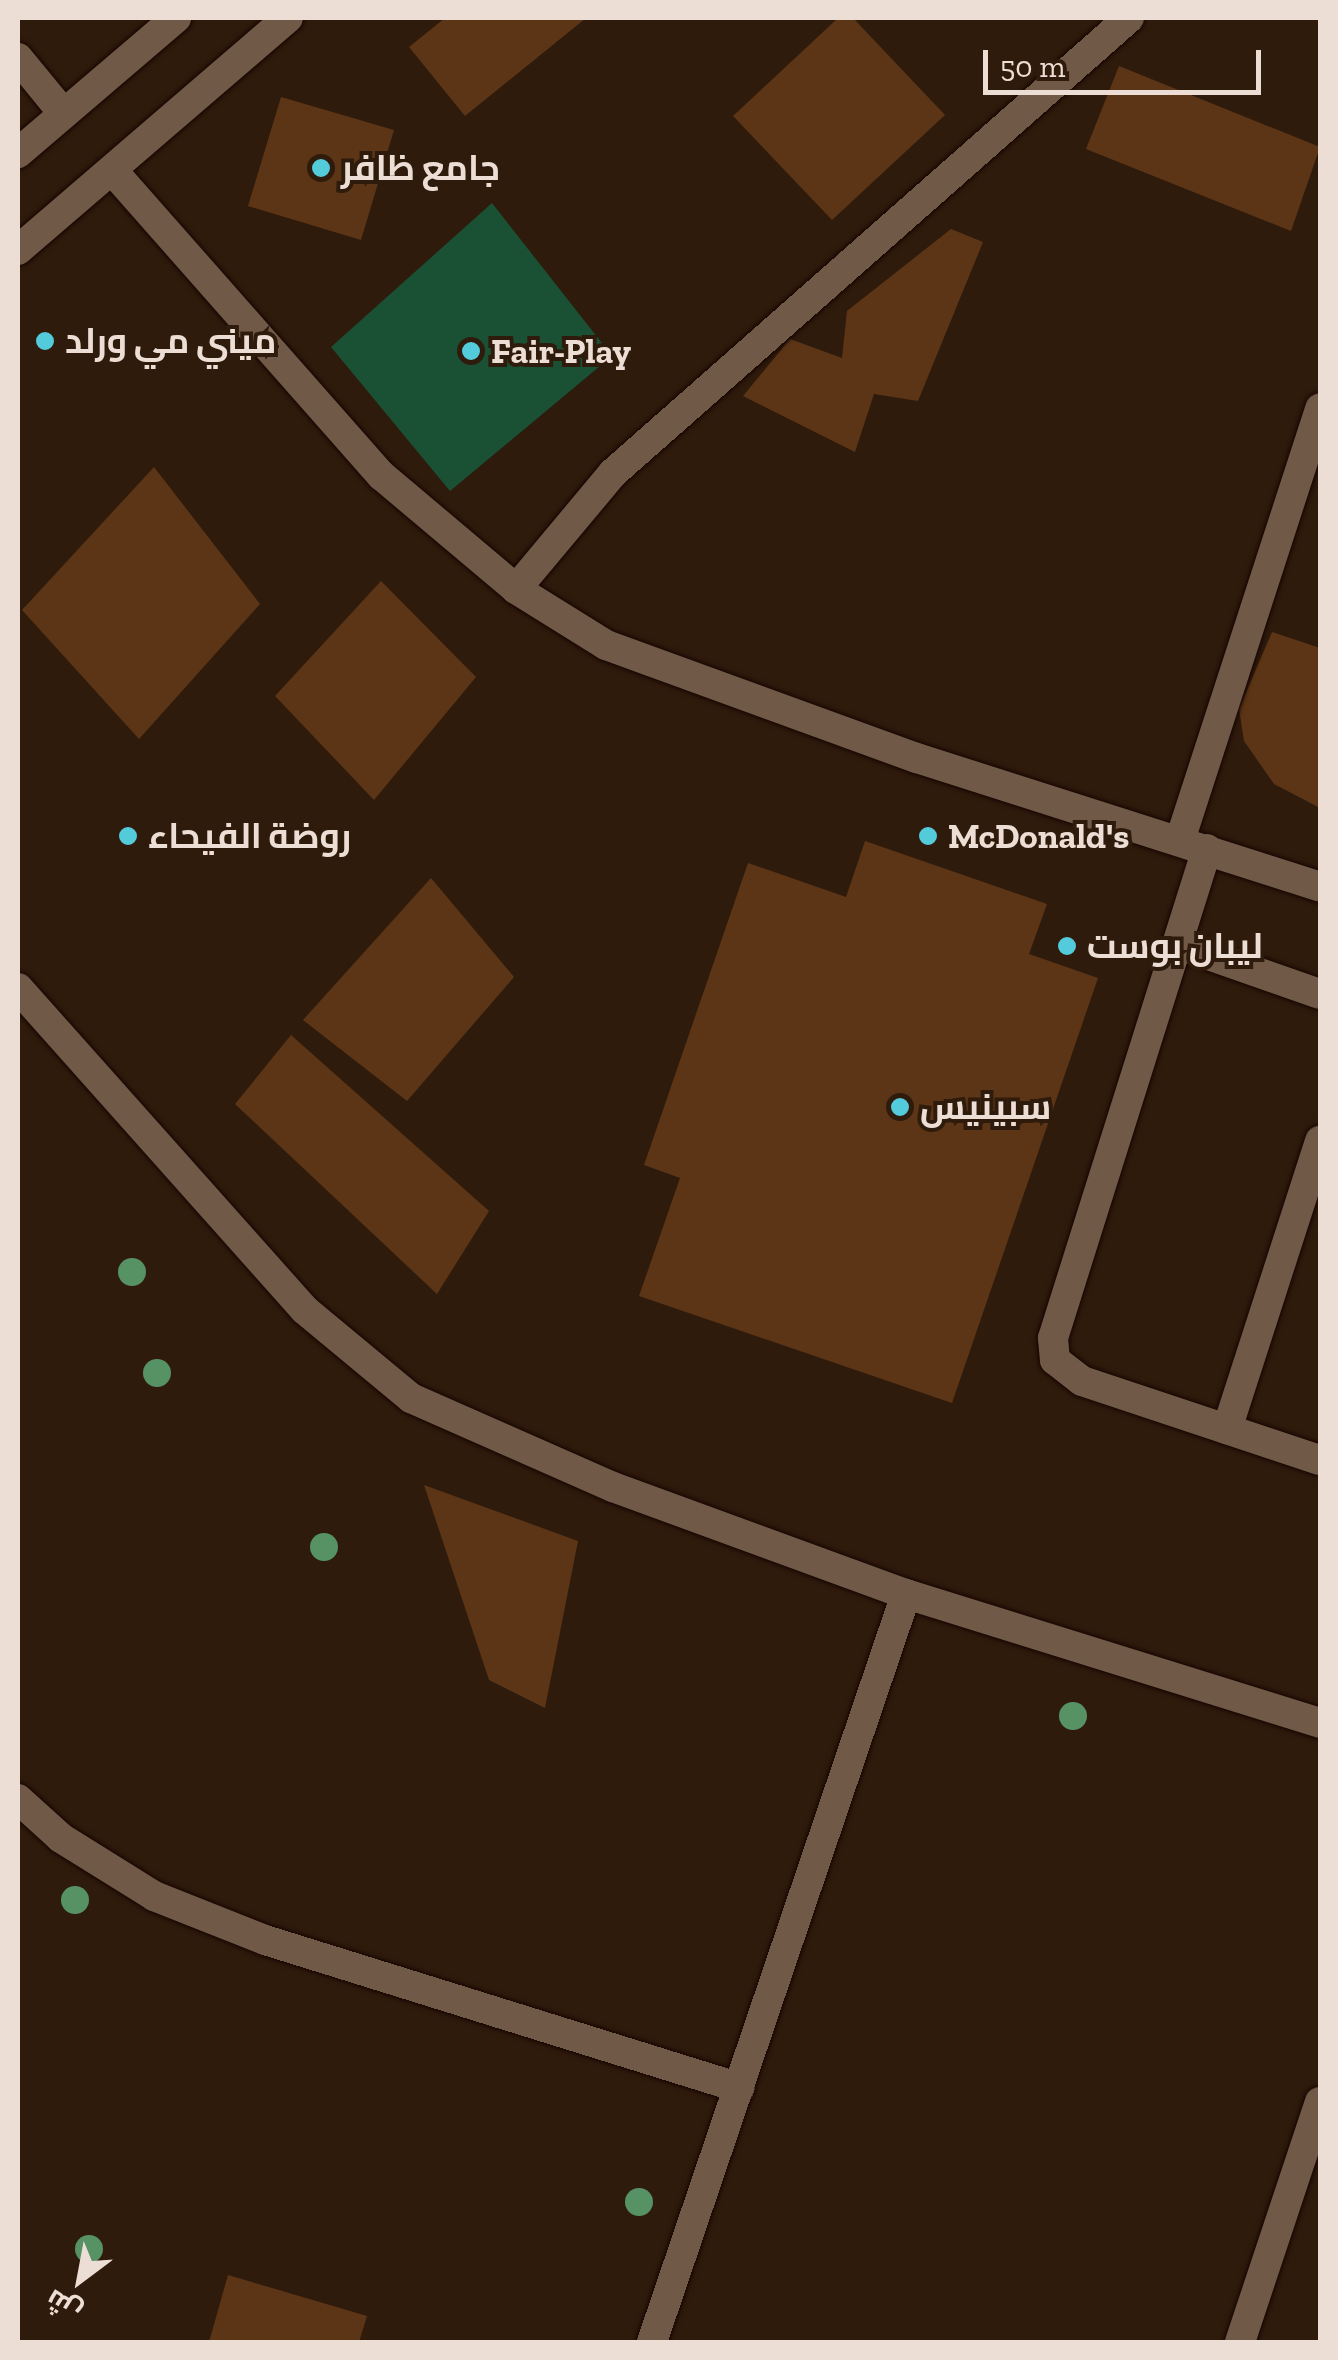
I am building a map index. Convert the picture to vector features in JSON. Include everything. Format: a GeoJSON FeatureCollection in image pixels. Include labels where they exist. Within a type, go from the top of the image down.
{"type":"FeatureCollection","features":[{"type":"Feature","properties":{"kind":"street"},"geometry":{"type":"LineString","coordinates":[[18,154],[176,18]]}},
{"type":"Feature","properties":{"kind":"street"},"geometry":{"type":"LineString","coordinates":[[18,250],[288,18]]}},
{"type":"Feature","properties":{"kind":"street"},"geometry":{"type":"LineString","coordinates":[[516,589],[613,473],[1129,18]]}},
{"type":"Feature","properties":{"kind":"street"},"geometry":{"type":"LineString","coordinates":[[18,58],[64,114]]}},
{"type":"Feature","properties":{"kind":"street"},"geometry":{"type":"LineString","coordinates":[[112,170],[382,476],[516,589],[606,645],[714,689],[1320,887]]}},
{"type":"Feature","properties":{"kind":"street"},"geometry":{"type":"LineString","coordinates":[[1319,1456],[1082,1381],[1055,1360],[1053,1338],[1177,944],[1194,845],[1320,408]]}},
{"type":"Feature","properties":{"kind":"street"},"geometry":{"type":"LineString","coordinates":[[1177,944],[1320,994]]}},
{"type":"Feature","properties":{"kind":"street"},"geometry":{"type":"LineString","coordinates":[[18,988],[304,1310],[411,1398],[613,1487],[906,1594],[1320,1723]]}},
{"type":"Feature","properties":{"kind":"street"},"geometry":{"type":"LineString","coordinates":[[1227,1428],[1320,1141]]}},
{"type":"Feature","properties":{"kind":"street"},"geometry":{"type":"LineString","coordinates":[[652,2342],[906,1594]]}},
{"type":"Feature","properties":{"kind":"street"},"geometry":{"type":"LineString","coordinates":[[18,1800],[61,1838],[154,1896],[264,1940],[739,2088]]}},
{"type":"Feature","properties":{"kind":"street"},"geometry":{"type":"LineString","coordinates":[[1240,2342],[1320,2102]]}},
{"type":"Feature","properties":{"kind":"green space","name":"Fair-Play"},"geometry":{"type":"Polygon","coordinates":[[[492,203],[612,356],[450,491],[331,347],[492,203]]]}},
{"type":"Feature","properties":{"kind":"building"},"geometry":{"type":"Polygon","coordinates":[[[445,18],[586,18],[465,116],[409,47],[445,18]]]}},
{"type":"Feature","properties":{"kind":"building"},"geometry":{"type":"Polygon","coordinates":[[[838,18],[853,18],[945,115],[832,220],[733,116],[838,18]]]}},
{"type":"Feature","properties":{"kind":"building"},"geometry":{"type":"Polygon","coordinates":[[[1119,66],[1320,147],[1291,231],[1086,149],[1119,66]]]}},
{"type":"Feature","properties":{"kind":"building","name":"جامع ظافر"},"geometry":{"type":"Polygon","coordinates":[[[281,97],[394,130],[361,240],[248,206],[281,97]]]}},
{"type":"Feature","properties":{"kind":"building"},"geometry":{"type":"Polygon","coordinates":[[[951,229],[983,242],[918,401],[874,394],[855,452],[743,396],[790,339],[842,358],[847,311],[951,229]]]}},
{"type":"Feature","properties":{"kind":"building"},"geometry":{"type":"Polygon","coordinates":[[[154,467],[260,604],[139,739],[22,610],[154,467]]]}},
{"type":"Feature","properties":{"kind":"building"},"geometry":{"type":"Polygon","coordinates":[[[381,581],[476,677],[374,800],[275,696],[381,581]]]}},
{"type":"Feature","properties":{"kind":"building"},"geometry":{"type":"Polygon","coordinates":[[[1272,632],[1320,648],[1320,808],[1274,784],[1244,741],[1239,709],[1272,632]]]}},
{"type":"Feature","properties":{"kind":"building"},"geometry":{"type":"Polygon","coordinates":[[[865,841],[1047,904],[1029,954],[1098,978],[952,1403],[639,1296],[680,1178],[644,1165],[748,863],[846,897],[865,841]]]}},
{"type":"Feature","properties":{"kind":"building"},"geometry":{"type":"Polygon","coordinates":[[[431,878],[514,977],[407,1101],[303,1020],[431,878]]]}},
{"type":"Feature","properties":{"kind":"building"},"geometry":{"type":"Polygon","coordinates":[[[291,1035],[489,1211],[437,1294],[235,1104],[291,1035]]]}},
{"type":"Feature","properties":{"kind":"building"},"geometry":{"type":"Polygon","coordinates":[[[424,1485],[578,1541],[545,1708],[489,1680],[424,1485]]]}},
{"type":"Feature","properties":{"kind":"building"},"geometry":{"type":"Polygon","coordinates":[[[228,2275],[367,2316],[359,2342],[209,2342],[228,2275]]]}},
{"type":"Feature","properties":{"kind":"place","name":"جامع ظافر"},"geometry":{"type":"Point","coordinates":[321,168]}},
{"type":"Feature","properties":{"kind":"place","name":"ميني مي ورلد"},"geometry":{"type":"Point","coordinates":[45,341]}},
{"type":"Feature","properties":{"kind":"place","name":"Fair-Play"},"geometry":{"type":"Point","coordinates":[471,351]}},
{"type":"Feature","properties":{"kind":"place","name":"روضة الفيحاء"},"geometry":{"type":"Point","coordinates":[128,836]}},
{"type":"Feature","properties":{"kind":"place","name":"McDonald's"},"geometry":{"type":"Point","coordinates":[928,836]}},
{"type":"Feature","properties":{"kind":"place","name":"ليبان بوست"},"geometry":{"type":"Point","coordinates":[1067,946]}},
{"type":"Feature","properties":{"kind":"place","name":"سبينيس"},"geometry":{"type":"Point","coordinates":[900,1107]}}]}
